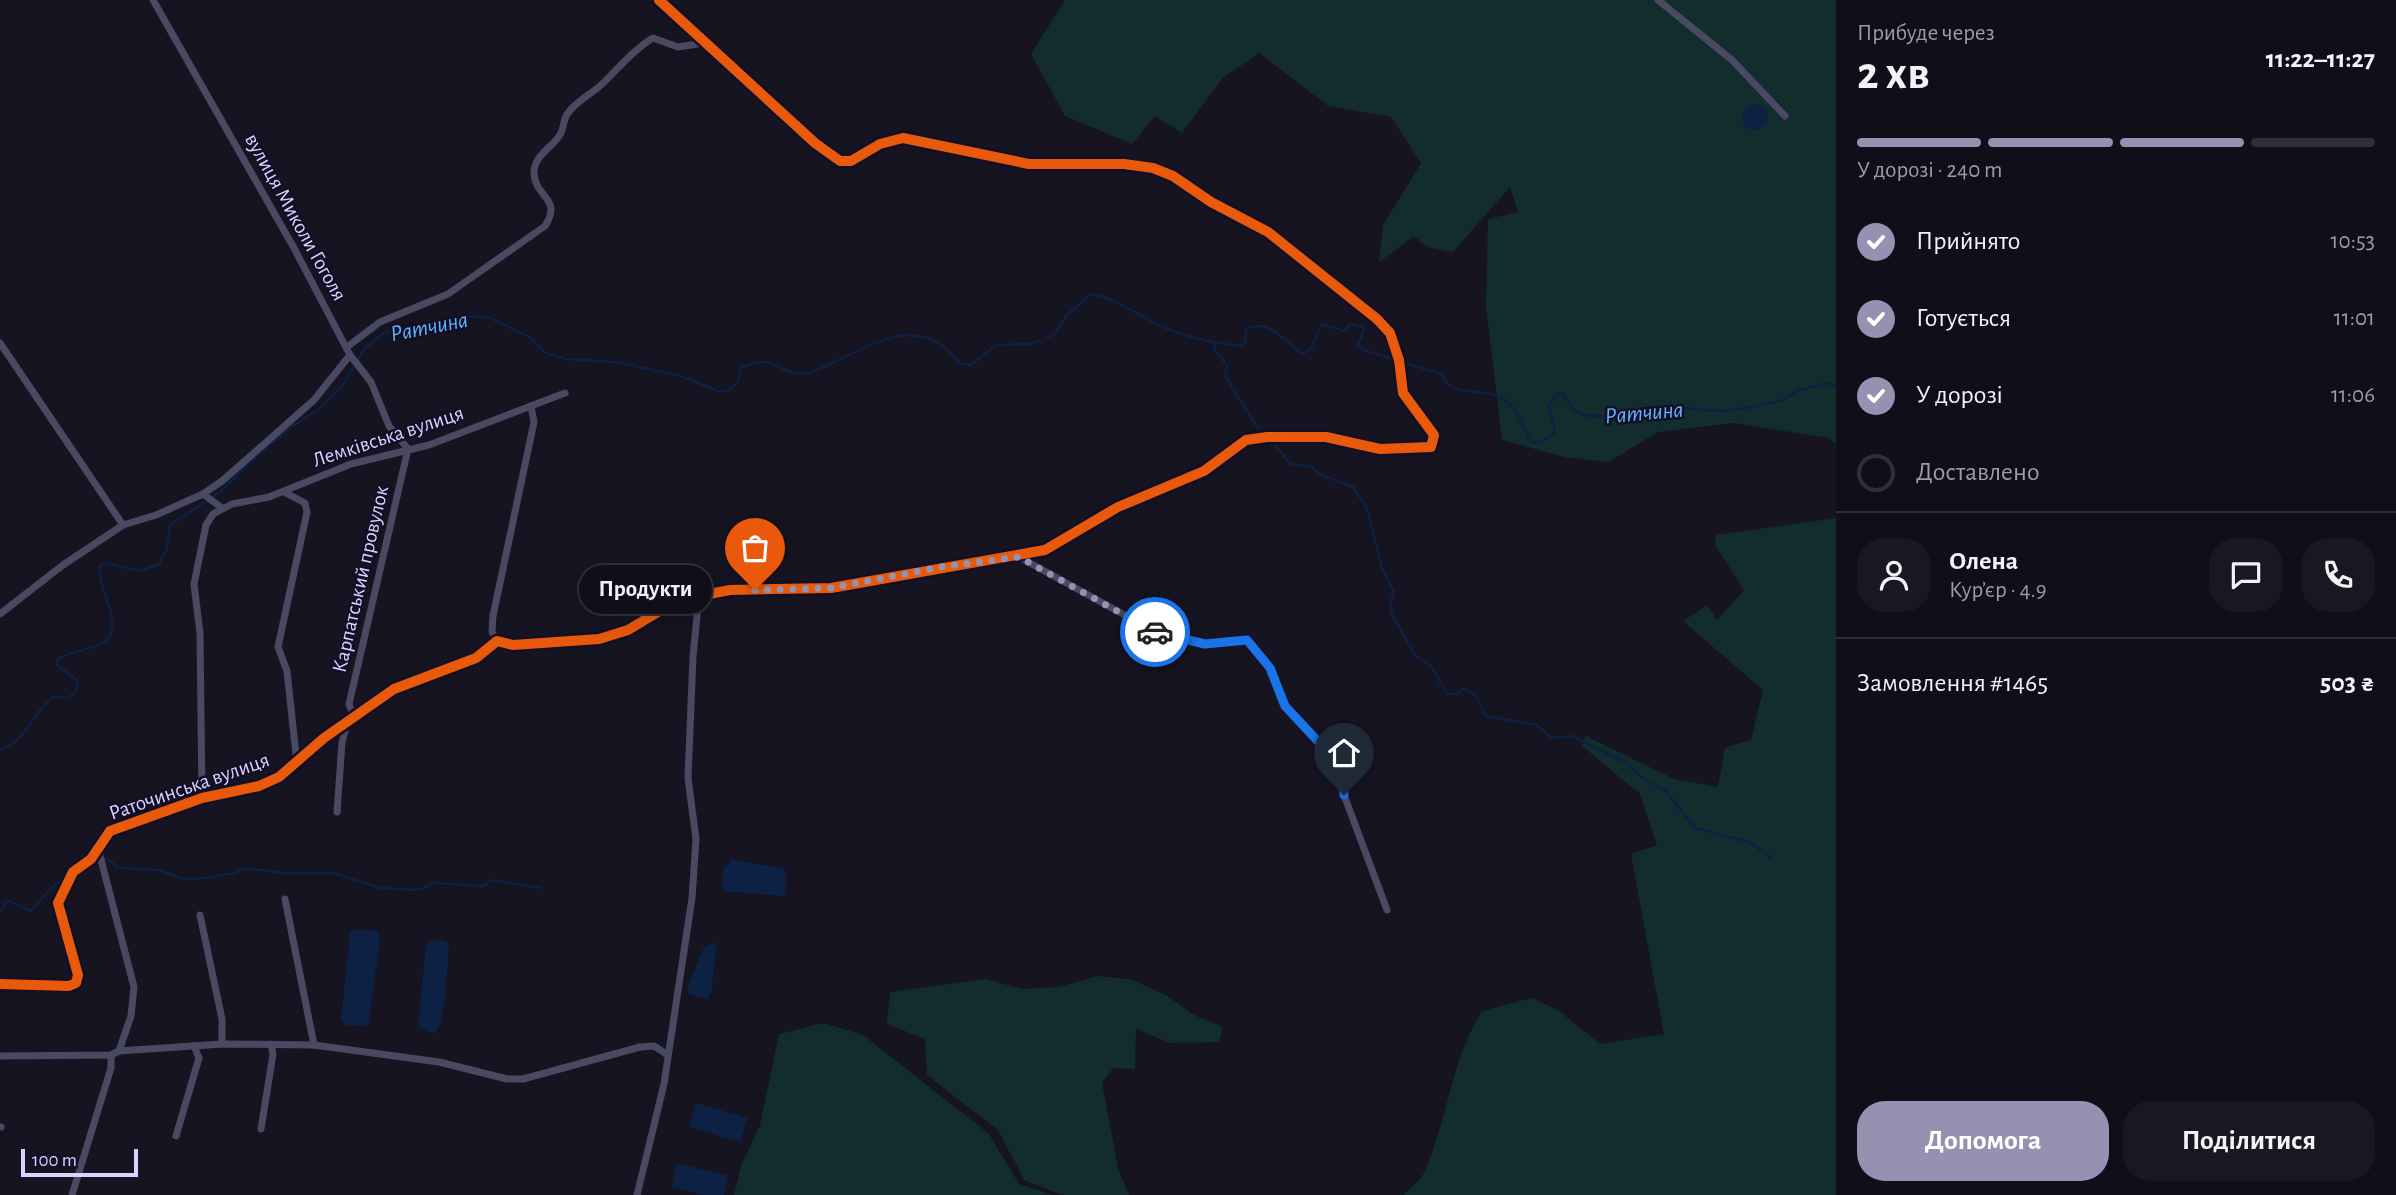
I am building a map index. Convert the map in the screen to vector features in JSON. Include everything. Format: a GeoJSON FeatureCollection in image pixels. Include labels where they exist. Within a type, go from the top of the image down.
{"type":"FeatureCollection","features":[{"type":"Feature","properties":{"kind":"street","name":"вулиця Миколи Гоголя"},"geometry":{"type":"LineString","coordinates":[[153,0],[351,354],[363,369],[388,426],[408,449]]}},
{"type":"Feature","properties":{"kind":"street"},"geometry":{"type":"LineString","coordinates":[[531,406],[534,422],[493,616],[492,632],[497,641],[513,646],[614,636],[678,600],[730,590],[831,588],[941,567],[1019,557],[1045,550],[1118,507],[1187,480],[1246,440],[1267,436],[1326,437],[1380,449],[1431,447],[1434,435],[1414,410],[1399,384],[1399,360],[1390,333],[1377,319],[1311,263],[1268,232],[1211,202],[1172,176],[1153,168],[1124,164],[1029,164],[903,138],[880,144],[851,161],[840,160],[815,144],[659,0]]}},
{"type":"Feature","properties":{"kind":"street"},"geometry":{"type":"LineString","coordinates":[[1658,0],[1732,60],[1785,116]]}},
{"type":"Feature","properties":{"kind":"street"},"geometry":{"type":"LineString","coordinates":[[0,614],[63,565],[123,525],[204,496],[314,400],[380,322],[448,294],[545,226],[553,213],[552,207],[534,173],[542,152],[560,135],[566,116],[575,105],[653,38],[678,47],[705,43]]}},
{"type":"Feature","properties":{"kind":"street"},"geometry":{"type":"LineString","coordinates":[[0,343],[123,525]]}},
{"type":"Feature","properties":{"kind":"street","name":"Лемківська вулиця"},"geometry":{"type":"LineString","coordinates":[[222,508],[284,492],[351,464],[429,445],[565,393]]}},
{"type":"Feature","properties":{"kind":"street","name":"Карпатський провулок"},"geometry":{"type":"LineString","coordinates":[[337,812],[342,743],[351,720],[349,704],[408,449]]}},
{"type":"Feature","properties":{"kind":"street"},"geometry":{"type":"LineString","coordinates":[[284,492],[305,503],[307,512],[278,647],[287,671],[297,764]]}},
{"type":"Feature","properties":{"kind":"street"},"geometry":{"type":"LineString","coordinates":[[202,798],[200,633],[194,584],[206,525],[222,508],[204,496]]}},
{"type":"Feature","properties":{"kind":"street"},"geometry":{"type":"LineString","coordinates":[[1019,557],[1161,635],[1205,644],[1247,640],[1270,668],[1285,706],[1341,766],[1344,795],[1387,910]]}},
{"type":"Feature","properties":{"kind":"street"},"geometry":{"type":"LineString","coordinates":[[637,1195],[668,1055],[692,898],[696,839],[688,778],[693,657],[699,596]]}},
{"type":"Feature","properties":{"kind":"street","name":"Раточинська вулиця"},"geometry":{"type":"LineString","coordinates":[[0,984],[69,986],[76,983],[78,975],[58,903],[73,873],[90,859],[110,831],[120,825],[202,798],[259,786],[297,764],[324,738],[394,690],[476,658],[497,641]]}},
{"type":"Feature","properties":{"kind":"street"},"geometry":{"type":"LineString","coordinates":[[98,847],[134,987],[131,1016],[119,1051]]}},
{"type":"Feature","properties":{"kind":"street"},"geometry":{"type":"LineString","coordinates":[[285,899],[314,1045]]}},
{"type":"Feature","properties":{"kind":"street"},"geometry":{"type":"LineString","coordinates":[[200,915],[222,1019],[222,1044]]}},
{"type":"Feature","properties":{"kind":"street"},"geometry":{"type":"LineString","coordinates":[[0,1056],[111,1055],[119,1051],[222,1044],[314,1045],[439,1062],[515,1079],[561,1072],[640,1047],[654,1046],[668,1055]]}},
{"type":"Feature","properties":{"kind":"street"},"geometry":{"type":"LineString","coordinates":[[261,1129],[273,1054],[271,1044]]}},
{"type":"Feature","properties":{"kind":"street"},"geometry":{"type":"LineString","coordinates":[[176,1136],[199,1058],[194,1046]]}},
{"type":"Feature","properties":{"kind":"street"},"geometry":{"type":"LineString","coordinates":[[72,1195],[111,1068],[111,1055]]}},
{"type":"Feature","properties":{"kind":"green space"},"geometry":{"type":"Polygon","coordinates":[[[1065,0],[1836,0],[1836,444],[1828,438],[1734,423],[1658,432],[1609,462],[1564,457],[1502,440],[1486,306],[1488,219],[1518,212],[1510,187],[1453,252],[1427,247],[1414,236],[1379,262],[1383,225],[1421,163],[1391,117],[1328,106],[1259,53],[1223,78],[1182,133],[1155,116],[1132,144],[1065,116],[1031,54],[1065,0]]]}},
{"type":"Feature","properties":{"kind":"green space"},"geometry":{"type":"Polygon","coordinates":[[[1836,518],[1836,1195],[1403,1195],[1425,1171],[1463,1049],[1482,1011],[1532,998],[1558,1010],[1600,1044],[1664,1034],[1631,854],[1657,845],[1640,794],[1582,746],[1586,736],[1674,779],[1718,787],[1725,748],[1751,740],[1763,690],[1683,621],[1707,605],[1717,620],[1744,590],[1715,545],[1716,535],[1836,518]]]}},
{"type":"Feature","properties":{"kind":"green space"},"geometry":{"type":"Polygon","coordinates":[[[1099,976],[1132,980],[1166,995],[1194,1015],[1223,1027],[1219,1042],[1170,1043],[1136,1029],[1135,1069],[1113,1068],[1102,1083],[1118,1168],[1129,1195],[1062,1195],[1024,1180],[998,1130],[927,1075],[925,1039],[887,1024],[890,992],[986,979],[1022,989],[1058,987],[1099,976]]]}},
{"type":"Feature","properties":{"kind":"green space"},"geometry":{"type":"Polygon","coordinates":[[[824,1023],[863,1035],[989,1134],[1019,1184],[1053,1195],[734,1195],[741,1166],[760,1125],[779,1034],[824,1023]]]}},
{"type":"Feature","properties":{"kind":"water"},"geometry":{"type":"Polygon","coordinates":[[[1755,104],[1764,108],[1768,117],[1764,126],[1755,130],[1746,126],[1742,117],[1746,108],[1755,104]]]}},
{"type":"Feature","properties":{"kind":"water"},"geometry":{"type":"Polygon","coordinates":[[[732,860],[784,868],[787,880],[784,896],[723,891],[723,870],[732,860]]]}},
{"type":"Feature","properties":{"kind":"water"},"geometry":{"type":"Polygon","coordinates":[[[356,929],[377,931],[380,939],[369,1021],[365,1026],[346,1025],[341,1020],[350,933],[356,929]]]}},
{"type":"Feature","properties":{"kind":"water"},"geometry":{"type":"Polygon","coordinates":[[[430,940],[446,941],[449,947],[441,1019],[434,1034],[418,1027],[426,946],[430,940]]]}},
{"type":"Feature","properties":{"kind":"water"},"geometry":{"type":"Polygon","coordinates":[[[717,943],[711,993],[707,999],[689,994],[688,986],[704,947],[717,943]]]}},
{"type":"Feature","properties":{"kind":"water"},"geometry":{"type":"Polygon","coordinates":[[[696,1103],[747,1118],[740,1142],[689,1127],[696,1103]]]}},
{"type":"Feature","properties":{"kind":"water"},"geometry":{"type":"Polygon","coordinates":[[[677,1163],[728,1176],[724,1195],[702,1195],[671,1187],[677,1163]]]}},
{"type":"Feature","properties":{"kind":"waterway","name":"Ратчина"},"geometry":{"type":"LineString","coordinates":[[1047,337],[1055,334],[1066,316],[1091,294],[1117,302],[1176,332],[1217,343],[1239,346],[1246,342],[1246,329],[1262,326],[1277,333],[1302,354],[1310,350],[1322,324],[1345,331],[1350,324],[1363,327],[1358,344],[1363,350],[1441,374],[1446,382],[1459,390],[1491,394],[1506,400],[1532,442],[1545,440],[1555,431],[1549,406],[1556,394],[1562,393],[1575,411],[1588,416],[1648,416],[1676,408],[1723,411],[1754,407],[1783,400],[1799,390],[1830,383],[1836,386]]}},
{"type":"Feature","properties":{"kind":"waterway","name":"Ратчина"},"geometry":{"type":"LineString","coordinates":[[0,750],[15,741],[54,696],[67,698],[75,693],[78,681],[56,664],[58,659],[99,645],[111,635],[112,616],[102,585],[100,566],[107,563],[139,571],[159,564],[166,551],[170,525],[220,492],[255,457],[290,428],[321,408],[343,385],[365,348],[385,332],[408,331],[458,316],[488,317],[531,338],[546,353],[566,359],[616,362],[681,376],[720,392],[731,389],[738,381],[742,367],[765,362],[789,372],[810,372],[883,340],[899,336],[915,335],[930,339],[945,348],[960,364],[971,365],[996,345],[1030,344],[1039,341]]}},
{"type":"Feature","properties":{"kind":"waterway"},"geometry":{"type":"LineString","coordinates":[[1214,343],[1215,351],[1227,365],[1225,376],[1262,435]]}},
{"type":"Feature","properties":{"kind":"waterway"},"geometry":{"type":"LineString","coordinates":[[1268,440],[1290,464],[1311,466],[1317,473],[1353,487],[1367,508],[1382,569],[1394,591],[1390,607],[1392,615],[1416,656],[1431,666],[1447,694],[1457,694],[1463,688],[1476,696],[1486,716],[1537,725],[1551,738],[1571,736],[1625,762],[1641,777],[1665,790],[1695,828],[1750,842],[1771,858]]}},
{"type":"Feature","properties":{"kind":"waterway"},"geometry":{"type":"LineString","coordinates":[[89,864],[107,858],[118,868],[159,870],[180,878],[197,879],[236,873],[243,868],[283,873],[333,873],[381,888],[419,890],[434,883],[483,886],[492,880],[540,888]]}},
{"type":"Feature","properties":{"kind":"waterway"},"geometry":{"type":"LineString","coordinates":[[0,912],[7,900],[31,911],[51,888],[67,877]]}},
{"type":"Feature","properties":{"kind":"cycle path"},"geometry":{"type":"LineString","coordinates":[[0,984],[69,986],[76,983],[78,975],[58,903],[73,872],[91,859],[110,831],[202,798],[259,786],[279,777],[324,738],[394,689],[476,658],[497,641],[513,645],[599,639],[628,630],[678,600],[730,590],[831,588],[1045,550],[1118,507],[1204,471],[1246,440],[1267,437],[1326,437],[1380,449],[1431,447],[1434,435],[1403,393],[1399,360],[1390,333],[1377,319],[1268,232],[1211,202],[1173,176],[1153,168],[1124,164],[1029,164],[903,138],[880,144],[851,161],[840,161],[815,143],[659,0]]}},
{"type":"Feature","properties":{"kind":"way so far"},"geometry":{"type":"LineString","coordinates":[[755,590],[831,588],[941,567],[1019,557],[1155,632]]}},
{"type":"Feature","properties":{"kind":"place","name":"Продукти"},"geometry":{"type":"Point","coordinates":[755,590]}},
{"type":"Feature","properties":{"kind":"route"},"geometry":{"type":"LineString","coordinates":[[1155,632],[1205,644],[1247,640],[1270,668],[1285,706],[1341,766],[1344,795]]}}]}
